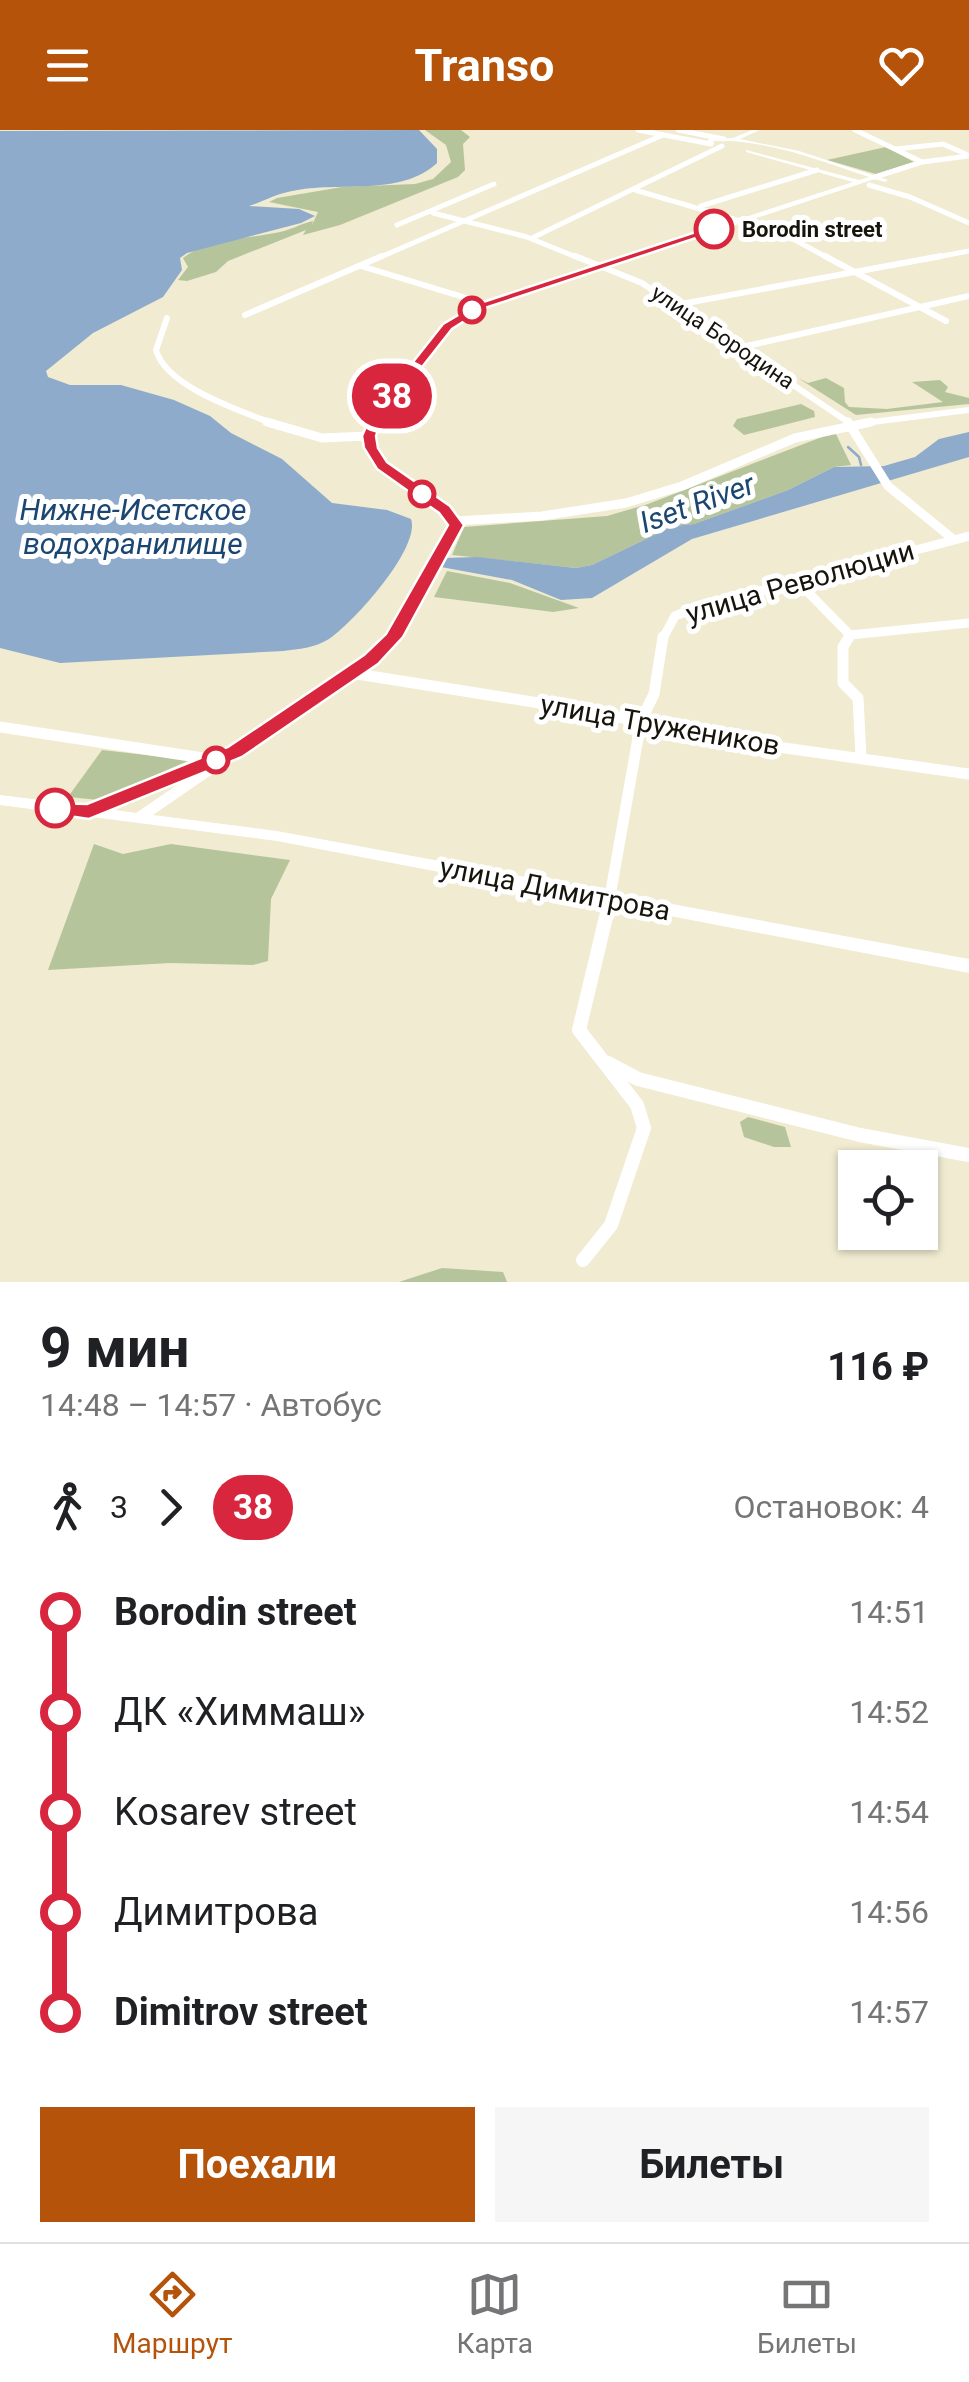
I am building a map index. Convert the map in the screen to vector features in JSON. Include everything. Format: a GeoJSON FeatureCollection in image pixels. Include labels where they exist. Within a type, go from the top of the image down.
{"type":"FeatureCollection","features":[{"type":"Feature","properties":{"kind":"main road"},"geometry":{"type":"LineString","coordinates":[[711,144],[757,130]]}},
{"type":"Feature","properties":{"kind":"main road"},"geometry":{"type":"LineString","coordinates":[[733,140],[886,180]]}},
{"type":"Feature","properties":{"kind":"main road"},"geometry":{"type":"LineString","coordinates":[[723,142],[736,149],[869,185]]}},
{"type":"Feature","properties":{"kind":"main road"},"geometry":{"type":"LineString","coordinates":[[736,149],[750,146],[747,143]]}},
{"type":"Feature","properties":{"kind":"main road"},"geometry":{"type":"LineString","coordinates":[[463,316],[610,270],[875,176]]}},
{"type":"Feature","properties":{"kind":"main road"},"geometry":{"type":"LineString","coordinates":[[140,816],[351,673],[394,637],[443,552],[456,521],[382,466],[369,436],[376,418],[448,326],[486,304],[886,180]]}},
{"type":"Feature","properties":{"kind":"main road"},"geometry":{"type":"LineString","coordinates":[[89,812],[235,752]]}},
{"type":"Feature","properties":{"kind":"main road","name":"улица Димитрова"},"geometry":{"type":"LineString","coordinates":[[0,800],[277,836],[969,966]]}},
{"type":"Feature","properties":{"kind":"street"},"geometry":{"type":"LineString","coordinates":[[638,130],[711,144]]}},
{"type":"Feature","properties":{"kind":"street"},"geometry":{"type":"LineString","coordinates":[[678,130],[723,142]]}},
{"type":"Feature","properties":{"kind":"street"},"geometry":{"type":"LineString","coordinates":[[855,130],[922,162]]}},
{"type":"Feature","properties":{"kind":"street"},"geometry":{"type":"LineString","coordinates":[[245,315],[663,135]]}},
{"type":"Feature","properties":{"kind":"street"},"geometry":{"type":"LineString","coordinates":[[532,238],[635,190],[723,142]]}},
{"type":"Feature","properties":{"kind":"street"},"geometry":{"type":"LineString","coordinates":[[896,149],[942,144],[969,156]]}},
{"type":"Feature","properties":{"kind":"street"},"geometry":{"type":"LineString","coordinates":[[875,176],[922,162],[969,156]]}},
{"type":"Feature","properties":{"kind":"street"},"geometry":{"type":"LineString","coordinates":[[700,206],[817,170]]}},
{"type":"Feature","properties":{"kind":"street"},"geometry":{"type":"LineString","coordinates":[[886,180],[894,172]]}},
{"type":"Feature","properties":{"kind":"street"},"geometry":{"type":"LineString","coordinates":[[397,225],[494,184]]}},
{"type":"Feature","properties":{"kind":"street"},"geometry":{"type":"LineString","coordinates":[[869,185],[910,197],[969,223]]}},
{"type":"Feature","properties":{"kind":"street"},"geometry":{"type":"LineString","coordinates":[[635,190],[782,233],[946,321]]}},
{"type":"Feature","properties":{"kind":"street","name":"улица Бородина"},"geometry":{"type":"LineString","coordinates":[[433,213],[532,238],[642,282],[851,424],[888,486],[954,539]]}},
{"type":"Feature","properties":{"kind":"street"},"geometry":{"type":"LineString","coordinates":[[676,305],[969,251]]}},
{"type":"Feature","properties":{"kind":"street"},"geometry":{"type":"LineString","coordinates":[[360,266],[486,304]]}},
{"type":"Feature","properties":{"kind":"street"},"geometry":{"type":"LineString","coordinates":[[738,348],[969,296]]}},
{"type":"Feature","properties":{"kind":"street"},"geometry":{"type":"LineString","coordinates":[[167,318],[155,340],[156,352],[161,365],[190,386],[307,435],[339,439],[369,436]]}},
{"type":"Feature","properties":{"kind":"street"},"geometry":{"type":"LineString","coordinates":[[456,521],[546,518],[598,510],[685,484],[793,439],[887,417],[967,411]]}},
{"type":"Feature","properties":{"kind":"street","name":"улица Революции"},"geometry":{"type":"LineString","coordinates":[[603,1060],[579,1030],[610,899],[641,721],[654,694],[663,636],[676,616],[795,579],[969,536]]}},
{"type":"Feature","properties":{"kind":"street"},"geometry":{"type":"LineString","coordinates":[[795,579],[850,635]]}},
{"type":"Feature","properties":{"kind":"street"},"geometry":{"type":"LineString","coordinates":[[850,635],[969,623]]}},
{"type":"Feature","properties":{"kind":"street"},"geometry":{"type":"LineString","coordinates":[[850,635],[843,646],[844,683],[858,698],[861,757]]}},
{"type":"Feature","properties":{"kind":"street","name":"улица Тружеников"},"geometry":{"type":"LineString","coordinates":[[351,673],[743,742],[969,774]]}},
{"type":"Feature","properties":{"kind":"street"},"geometry":{"type":"LineString","coordinates":[[0,727],[216,760]]}},
{"type":"Feature","properties":{"kind":"street"},"geometry":{"type":"LineString","coordinates":[[603,1060],[638,1079],[860,1135],[969,1155]]}},
{"type":"Feature","properties":{"kind":"street"},"geometry":{"type":"LineString","coordinates":[[582,1260],[611,1225],[644,1128],[638,1105],[603,1060]]}},
{"type":"Feature","properties":{"kind":"green space"},"geometry":{"type":"Polygon","coordinates":[[[425,130],[461,130],[470,137],[463,144],[465,170],[458,177],[340,225],[303,235],[306,230],[228,261],[216,272],[178,280],[188,267],[183,258],[204,247],[280,232],[313,221],[312,225],[318,212],[269,202],[277,198],[342,187],[415,184],[433,179],[451,162],[446,145],[425,130]]]}},
{"type":"Feature","properties":{"kind":"green space"},"geometry":{"type":"Polygon","coordinates":[[[886,147],[914,162],[876,174],[827,160],[886,147]]]}},
{"type":"Feature","properties":{"kind":"green space"},"geometry":{"type":"Polygon","coordinates":[[[798,378],[808,383],[826,378],[844,388],[849,407],[887,409],[943,402],[912,382],[940,380],[948,387],[945,392],[969,398],[969,404],[856,415],[798,378]]]}},
{"type":"Feature","properties":{"kind":"green space"},"geometry":{"type":"Polygon","coordinates":[[[801,404],[814,411],[815,417],[744,435],[733,426],[737,419],[801,404]]]}},
{"type":"Feature","properties":{"kind":"green space"},"geometry":{"type":"Polygon","coordinates":[[[835,432],[851,465],[834,467],[788,490],[694,524],[673,526],[592,565],[576,568],[452,555],[464,527],[607,516],[835,432]]]}},
{"type":"Feature","properties":{"kind":"green space"},"geometry":{"type":"Polygon","coordinates":[[[447,571],[510,583],[579,608],[553,612],[434,597],[447,571]]]}},
{"type":"Feature","properties":{"kind":"green space"},"geometry":{"type":"Polygon","coordinates":[[[102,750],[190,760],[99,800],[68,797],[102,750]]]}},
{"type":"Feature","properties":{"kind":"green space"},"geometry":{"type":"Polygon","coordinates":[[[94,844],[123,854],[171,844],[290,860],[271,899],[268,961],[253,965],[170,963],[48,970],[94,844]]]}},
{"type":"Feature","properties":{"kind":"green space"},"geometry":{"type":"Polygon","coordinates":[[[748,1117],[785,1127],[791,1147],[774,1147],[744,1137],[740,1122],[748,1117]]]}},
{"type":"Feature","properties":{"kind":"green space"},"geometry":{"type":"Polygon","coordinates":[[[442,1268],[503,1272],[507,1282],[399,1282],[442,1268]]]}},
{"type":"Feature","properties":{"kind":"water","name":"Нижне-Исетское водохранилище"},"geometry":{"type":"Polygon","coordinates":[[[419,130],[437,149],[437,163],[422,174],[387,184],[292,191],[249,206],[299,209],[315,216],[187,253],[180,258],[182,270],[163,297],[93,333],[46,371],[48,377],[70,385],[121,385],[174,400],[210,416],[231,433],[282,459],[332,503],[387,510],[411,519],[406,548],[383,584],[329,639],[301,649],[60,663],[0,648],[0,131],[419,130]]]}},
{"type":"Feature","properties":{"kind":"water"},"geometry":{"type":"Polygon","coordinates":[[[969,432],[969,457],[692,539],[592,598],[561,600],[512,580],[441,567],[445,558],[477,557],[576,568],[592,565],[673,526],[694,524],[788,490],[834,467],[884,466],[915,457],[939,439],[969,432]]]}},
{"type":"Feature","properties":{"kind":"waterway"},"geometry":{"type":"LineString","coordinates":[[848,447],[859,457],[861,465]]}},
{"type":"Feature","properties":{"kind":"bus line","name":"38"},"geometry":{"type":"LineString","coordinates":[[55,808],[89,812],[235,752],[371,660],[394,637],[443,552],[456,521],[382,466],[371,448],[370,428],[448,326],[481,306],[714,229]]}},
{"type":"Feature","properties":{"kind":"place","name":"Borodin street"},"geometry":{"type":"Point","coordinates":[714,229]}},
{"type":"Feature","properties":{"kind":"water label","name":"Iset River"},"geometry":{"type":"Point","coordinates":[697,503]}}]}
